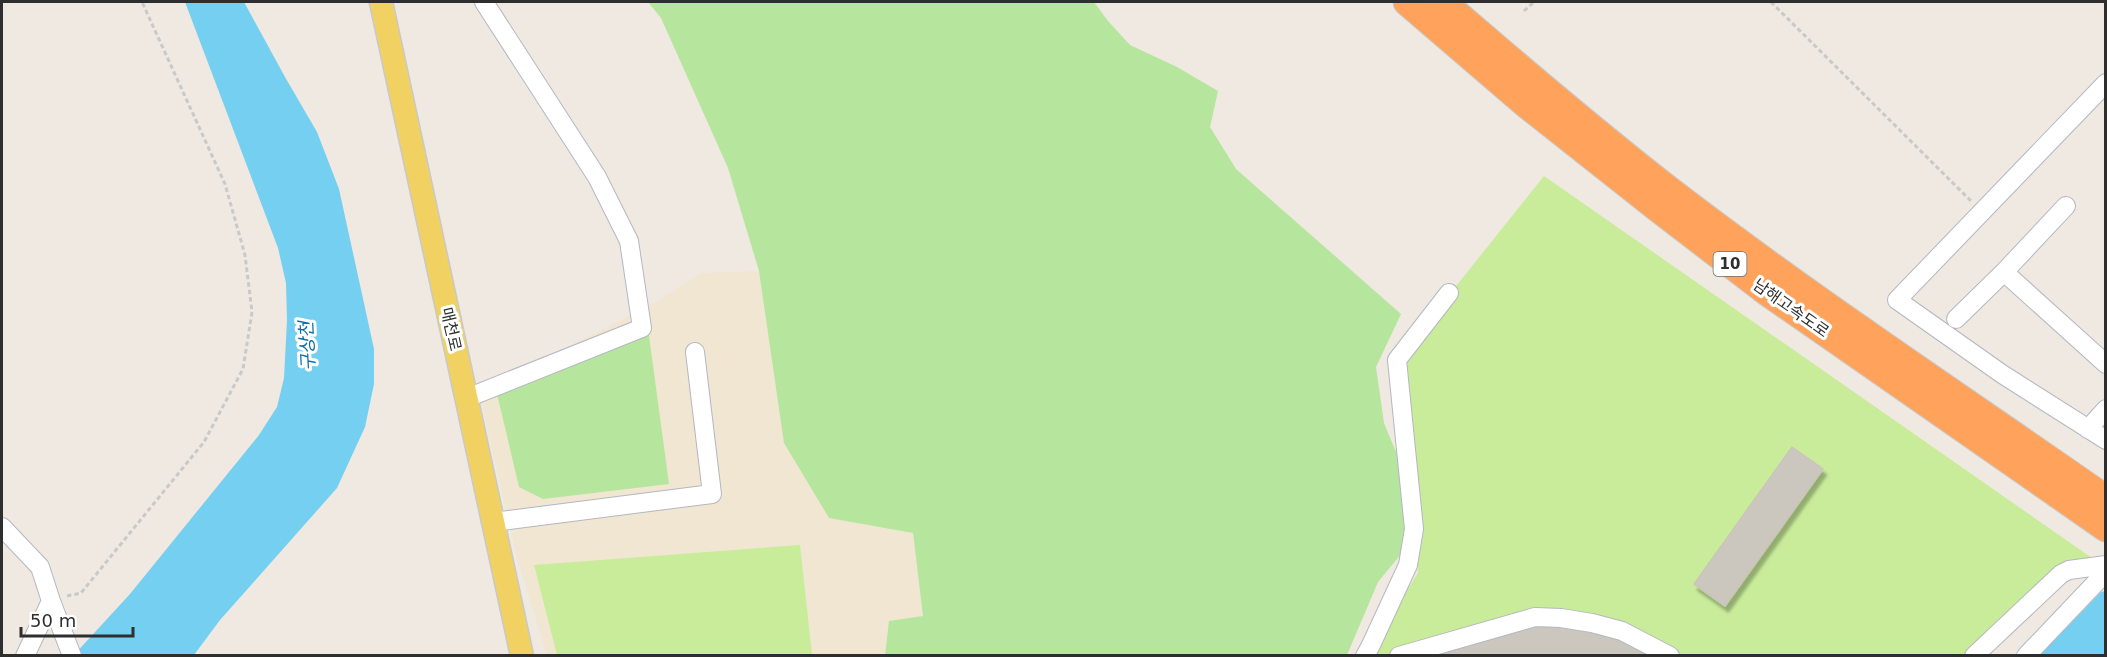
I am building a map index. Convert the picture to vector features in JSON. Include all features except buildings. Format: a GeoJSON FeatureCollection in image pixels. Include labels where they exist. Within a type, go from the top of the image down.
{"type":"FeatureCollection","features":[{"type":"Feature","properties":{"kind":"highway","name":"남해고속도로"},"geometry":{"type":"LineString","coordinates":[[1407,2],[1527,105],[1767,292],[2077,494],[2106,500]]}},
{"type":"Feature","properties":{"kind":"highway","name":"남해고속도로"},"geometry":{"type":"LineString","coordinates":[[1443,2],[1542,89],[1670,191],[1886,346],[2077,494],[2106,528]]}},
{"type":"Feature","properties":{"kind":"main road","name":"매천로"},"geometry":{"type":"LineString","coordinates":[[381,2],[522,656]]}},
{"type":"Feature","properties":{"kind":"street"},"geometry":{"type":"LineString","coordinates":[[467,398],[642,328],[629,241],[597,177],[484,2]]}},
{"type":"Feature","properties":{"kind":"street"},"geometry":{"type":"LineString","coordinates":[[2106,83],[1897,300],[2002,374],[2106,440]]}},
{"type":"Feature","properties":{"kind":"street"},"geometry":{"type":"LineString","coordinates":[[1956,319],[2066,206]]}},
{"type":"Feature","properties":{"kind":"street"},"geometry":{"type":"LineString","coordinates":[[2004,272],[2106,364]]}},
{"type":"Feature","properties":{"kind":"street"},"geometry":{"type":"LineString","coordinates":[[1365,656],[1408,565],[1414,529],[1397,360],[1449,293]]}},
{"type":"Feature","properties":{"kind":"street"},"geometry":{"type":"LineString","coordinates":[[494,522],[712,494],[695,352]]}},
{"type":"Feature","properties":{"kind":"street"},"geometry":{"type":"LineString","coordinates":[[2088,429],[2106,409]]}},
{"type":"Feature","properties":{"kind":"street"},"geometry":{"type":"LineString","coordinates":[[2,526],[40,567],[72,656]]}},
{"type":"Feature","properties":{"kind":"street"},"geometry":{"type":"LineString","coordinates":[[1974,656],[2061,574],[2069,570],[2106,565]]}},
{"type":"Feature","properties":{"kind":"street"},"geometry":{"type":"LineString","coordinates":[[2026,656],[2106,572]]}},
{"type":"Feature","properties":{"kind":"street"},"geometry":{"type":"LineString","coordinates":[[25,656],[51,601]]}},
{"type":"Feature","properties":{"kind":"street"},"geometry":{"type":"LineString","coordinates":[[1399,656],[1535,617],[1582,621],[1623,631],[1670,656]]}},
{"type":"Feature","properties":{"kind":"path"},"geometry":{"type":"LineString","coordinates":[[51,601],[81,592],[204,442],[243,369],[252,312],[245,255],[225,184],[142,2]]}},
{"type":"Feature","properties":{"kind":"path"},"geometry":{"type":"LineString","coordinates":[[1524,11],[1534,2]]}},
{"type":"Feature","properties":{"kind":"path"},"geometry":{"type":"LineString","coordinates":[[1771,2],[1981,211]]}},
{"type":"Feature","properties":{"kind":"shaded area"},"geometry":{"type":"Polygon","coordinates":[[[759,271],[784,443],[829,518],[913,533],[923,616],[889,621],[885,655],[547,655],[518,561],[479,393],[656,302],[701,273],[759,271]]]}},
{"type":"Feature","properties":{"kind":"green space"},"geometry":{"type":"Polygon","coordinates":[[[648,2],[1094,2],[1130,45],[1177,67],[1218,91],[1210,127],[1236,169],[1401,314],[1376,367],[1384,423],[1410,486],[1412,541],[1378,582],[1347,655],[885,655],[889,621],[923,616],[913,533],[829,518],[784,443],[759,271],[728,168],[661,18],[648,2]]]}},
{"type":"Feature","properties":{"kind":"green space"},"geometry":{"type":"Polygon","coordinates":[[[1544,176],[2092,558],[1988,655],[1365,656],[1418,573],[1397,360],[1544,176]]]}},
{"type":"Feature","properties":{"kind":"green space"},"geometry":{"type":"Polygon","coordinates":[[[647,321],[669,484],[543,499],[519,487],[494,381],[647,321]]]}},
{"type":"Feature","properties":{"kind":"green space"},"geometry":{"type":"Polygon","coordinates":[[[800,545],[812,655],[557,655],[534,565],[800,545]]]}},
{"type":"Feature","properties":{"kind":"water","name":"구상천"},"geometry":{"type":"Polygon","coordinates":[[[185,2],[244,2],[317,132],[339,189],[374,349],[374,384],[365,427],[337,488],[220,620],[194,655],[73,656],[130,594],[259,435],[277,407],[284,378],[286,283],[278,248],[185,2]]]}},
{"type":"Feature","properties":{"kind":"water"},"geometry":{"type":"Polygon","coordinates":[[[2105,591],[2105,655],[2039,656],[2101,592],[2105,591]]]}}]}
